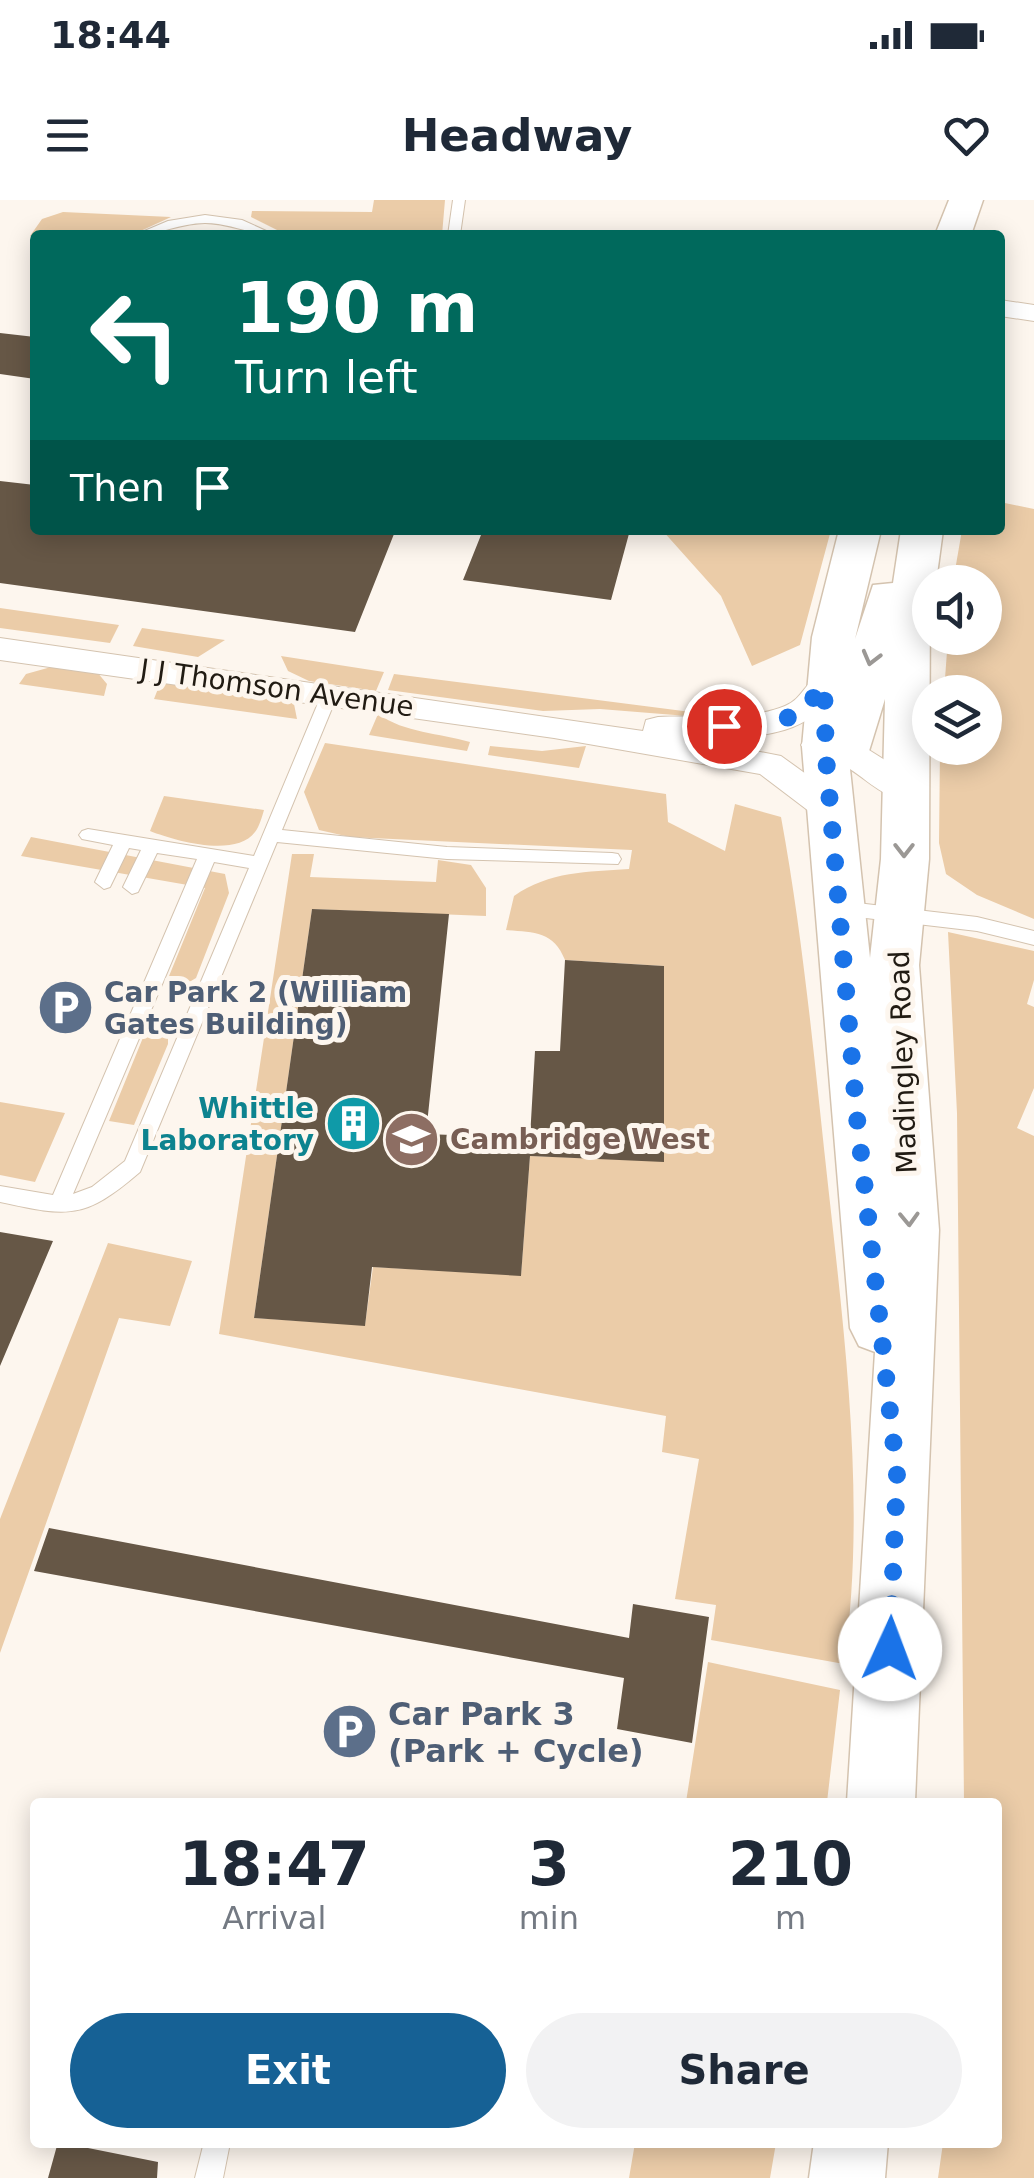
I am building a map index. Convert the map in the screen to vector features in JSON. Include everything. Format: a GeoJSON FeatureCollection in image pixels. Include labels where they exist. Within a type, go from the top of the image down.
{"type":"FeatureCollection","features":[{"type":"Feature","properties":{"kind":"main road"},"geometry":{"type":"LineString","coordinates":[[955,230],[970,200]]}},
{"type":"Feature","properties":{"kind":"main road"},"geometry":{"type":"LineString","coordinates":[[970,200],[971,230]]}},
{"type":"Feature","properties":{"kind":"main road","name":"Madingley Road"},"geometry":{"type":"LineString","coordinates":[[859,535],[837,612],[824,685],[833,752],[830,809],[872,1269],[897,1474]]}},
{"type":"Feature","properties":{"kind":"main road"},"geometry":{"type":"LineString","coordinates":[[833,752],[905,535]]}},
{"type":"Feature","properties":{"kind":"main road","name":"Madingley Road"},"geometry":{"type":"LineString","coordinates":[[881,1798],[910,1230],[894,965],[902,913],[908,626],[921,535]]}},
{"type":"Feature","properties":{"kind":"main road"},"geometry":{"type":"LineString","coordinates":[[847,2178],[850,2148]]}},
{"type":"Feature","properties":{"kind":"street"},"geometry":{"type":"LineString","coordinates":[[1005,309],[1034,314]]}},
{"type":"Feature","properties":{"kind":"street","name":"J J Thomson Avenue"},"geometry":{"type":"LineString","coordinates":[[0,648],[554,727]]}},
{"type":"Feature","properties":{"kind":"street"},"geometry":{"type":"LineString","coordinates":[[554,727],[668,728],[772,723],[804,712],[824,685]]}},
{"type":"Feature","properties":{"kind":"street"},"geometry":{"type":"LineString","coordinates":[[554,727],[768,764],[833,752]]}},
{"type":"Feature","properties":{"kind":"street"},"geometry":{"type":"LineString","coordinates":[[668,728],[833,752],[903,788]]}},
{"type":"Feature","properties":{"kind":"street"},"geometry":{"type":"LineString","coordinates":[[768,764],[830,809]]}},
{"type":"Feature","properties":{"kind":"lane"},"geometry":{"type":"LineString","coordinates":[[455,230],[458,200]]}},
{"type":"Feature","properties":{"kind":"lane"},"geometry":{"type":"LineString","coordinates":[[153,230],[179,220],[211,219],[244,223],[259,230]]}},
{"type":"Feature","properties":{"kind":"lane"},"geometry":{"type":"LineString","coordinates":[[0,1194],[58,1206],[102,1193],[133,1166],[329,696]]}},
{"type":"Feature","properties":{"kind":"lane"},"geometry":{"type":"LineString","coordinates":[[88,835],[259,863]]}},
{"type":"Feature","properties":{"kind":"lane"},"geometry":{"type":"LineString","coordinates":[[271,835],[447,853],[612,860]]}},
{"type":"Feature","properties":{"kind":"lane"},"geometry":{"type":"LineString","coordinates":[[104,882],[124,841]]}},
{"type":"Feature","properties":{"kind":"lane"},"geometry":{"type":"LineString","coordinates":[[132,887],[152,846]]}},
{"type":"Feature","properties":{"kind":"lane"},"geometry":{"type":"LineString","coordinates":[[58,1206],[208,854]]}},
{"type":"Feature","properties":{"kind":"lane"},"geometry":{"type":"LineString","coordinates":[[840,908],[902,913],[1034,938]]}},
{"type":"Feature","properties":{"kind":"lane"},"geometry":{"type":"LineString","coordinates":[[208,2178],[215,2148]]}},
{"type":"Feature","properties":{"kind":"shaded area"},"geometry":{"type":"Polygon","coordinates":[[[374,200],[445,200],[442,230],[277,230],[251,217],[252,211],[372,212],[374,200]]]}},
{"type":"Feature","properties":{"kind":"shaded area"},"geometry":{"type":"Polygon","coordinates":[[[63,212],[171,217],[143,230],[34,230],[42,219],[63,212]]]}},
{"type":"Feature","properties":{"kind":"shaded area"},"geometry":{"type":"Polygon","coordinates":[[[1005,503],[1034,509],[1034,919],[977,895],[946,874],[939,843],[940,765],[1002,765],[1002,675],[945,675],[947,655],[1002,655],[1002,565],[956,565],[961,535],[1005,535],[1005,503]]]}},
{"type":"Feature","properties":{"kind":"shaded area"},"geometry":{"type":"Polygon","coordinates":[[[666,535],[830,535],[800,645],[752,666],[721,596],[666,535]]]}},
{"type":"Feature","properties":{"kind":"shaded area"},"geometry":{"type":"Polygon","coordinates":[[[0,608],[119,625],[110,643],[0,628],[0,608]]]}},
{"type":"Feature","properties":{"kind":"shaded area"},"geometry":{"type":"Polygon","coordinates":[[[142,628],[225,640],[198,657],[133,646],[142,628]]]}},
{"type":"Feature","properties":{"kind":"shaded area"},"geometry":{"type":"Polygon","coordinates":[[[281,656],[384,672],[376,691],[309,681],[288,671],[281,656]]]}},
{"type":"Feature","properties":{"kind":"shaded area"},"geometry":{"type":"Polygon","coordinates":[[[51,667],[97,672],[107,684],[104,696],[19,684],[26,674],[51,667]]]}},
{"type":"Feature","properties":{"kind":"shaded area"},"geometry":{"type":"Polygon","coordinates":[[[394,674],[691,712],[756,715],[737,720],[600,709],[543,711],[388,690],[394,674]]]}},
{"type":"Feature","properties":{"kind":"shaded area"},"geometry":{"type":"Polygon","coordinates":[[[161,681],[278,695],[294,704],[297,719],[154,699],[161,681]]]}},
{"type":"Feature","properties":{"kind":"shaded area"},"geometry":{"type":"Polygon","coordinates":[[[378,714],[411,729],[470,742],[467,751],[369,735],[378,714]]]}},
{"type":"Feature","properties":{"kind":"shaded area"},"geometry":{"type":"Polygon","coordinates":[[[325,743],[666,794],[668,822],[725,851],[735,804],[781,817],[808,1005],[847,1370],[853,1547],[844,1664],[711,1640],[716,1605],[675,1599],[699,1459],[662,1452],[666,1416],[219,1334],[292,854],[314,854],[310,877],[436,882],[438,860],[471,865],[486,888],[486,916],[312,909],[254,1318],[365,1325],[373,1267],[521,1275],[530,1156],[664,1161],[664,966],[565,960],[549,938],[506,930],[514,896],[555,877],[629,869],[632,850],[350,837],[319,830],[304,792],[325,743]]]}},
{"type":"Feature","properties":{"kind":"shaded area"},"geometry":{"type":"Polygon","coordinates":[[[490,746],[542,751],[586,746],[579,768],[488,755],[490,746]]]}},
{"type":"Feature","properties":{"kind":"shaded area"},"geometry":{"type":"Polygon","coordinates":[[[164,796],[264,810],[256,830],[246,840],[205,845],[150,831],[164,796]]]}},
{"type":"Feature","properties":{"kind":"shaded area"},"geometry":{"type":"Polygon","coordinates":[[[31,837],[225,874],[229,893],[196,978],[186,984],[167,981],[205,888],[21,856],[31,837]]]}},
{"type":"Feature","properties":{"kind":"shaded area"},"geometry":{"type":"Polygon","coordinates":[[[948,932],[1034,951],[1034,980],[1027,1004],[1034,1007],[1034,1088],[1017,1128],[1034,1136],[1034,2178],[938,2178],[942,2148],[1002,2148],[1002,1798],[964,1798],[957,1113],[948,932]]]}},
{"type":"Feature","properties":{"kind":"shaded area"},"geometry":{"type":"Polygon","coordinates":[[[151,1018],[168,1028],[168,1044],[134,1125],[109,1121],[151,1018]]]}},
{"type":"Feature","properties":{"kind":"shaded area"},"geometry":{"type":"Polygon","coordinates":[[[0,1102],[65,1113],[35,1182],[0,1175],[0,1102]]]}},
{"type":"Feature","properties":{"kind":"shaded area"},"geometry":{"type":"Polygon","coordinates":[[[108,1243],[192,1261],[170,1326],[119,1318],[0,1653],[0,1519],[108,1243]]]}},
{"type":"Feature","properties":{"kind":"shaded area"},"geometry":{"type":"Polygon","coordinates":[[[708,1662],[840,1690],[827,1798],[687,1798],[708,1662]]]}},
{"type":"Feature","properties":{"kind":"shaded area"},"geometry":{"type":"Polygon","coordinates":[[[634,2148],[775,2148],[770,2178],[629,2178],[634,2148]]]}},
{"type":"Feature","properties":{"kind":"building"},"geometry":{"type":"Polygon","coordinates":[[[0,333],[30,336],[30,378],[0,374],[0,333]]]}},
{"type":"Feature","properties":{"kind":"building"},"geometry":{"type":"Polygon","coordinates":[[[0,481],[30,484],[30,535],[394,535],[355,632],[0,583],[0,481]]]}},
{"type":"Feature","properties":{"kind":"building"},"geometry":{"type":"Polygon","coordinates":[[[481,535],[629,535],[611,600],[463,580],[481,535]]]}},
{"type":"Feature","properties":{"kind":"building","name":"Whittle Laboratory"},"geometry":{"type":"Polygon","coordinates":[[[312,909],[449,914],[426,1134],[530,1138],[535,1051],[560,1051],[565,960],[664,966],[664,1162],[530,1156],[521,1276],[372,1267],[365,1326],[254,1318],[312,909]]]}},
{"type":"Feature","properties":{"kind":"building"},"geometry":{"type":"Polygon","coordinates":[[[0,1232],[53,1241],[0,1366],[0,1232]]]}},
{"type":"Feature","properties":{"kind":"building"},"geometry":{"type":"Polygon","coordinates":[[[49,1528],[629,1638],[633,1604],[709,1617],[692,1743],[617,1729],[624,1678],[34,1571],[49,1528]]]}},
{"type":"Feature","properties":{"kind":"building"},"geometry":{"type":"Polygon","coordinates":[[[56,2148],[88,2148],[158,2162],[157,2178],[48,2178],[56,2148]]]}},
{"type":"Feature","properties":{"kind":"place","name":"Car Park 2 (William Gates Building)"},"geometry":{"type":"Point","coordinates":[65,1008]}},
{"type":"Feature","properties":{"kind":"place","name":"Whittle Laboratory"},"geometry":{"type":"Point","coordinates":[353,1124]}},
{"type":"Feature","properties":{"kind":"place","name":"Cambridge West"},"geometry":{"type":"Point","coordinates":[411,1139]}},
{"type":"Feature","properties":{"kind":"place","name":"Car Park 3 (Park + Cycle)"},"geometry":{"type":"Point","coordinates":[349,1732]}},
{"type":"Feature","properties":{"kind":"route"},"geometry":{"type":"LineString","coordinates":[[724,726],[772,723],[804,712],[824,685],[826,757],[857,1118],[897,1474],[890,1649]]}}]}
